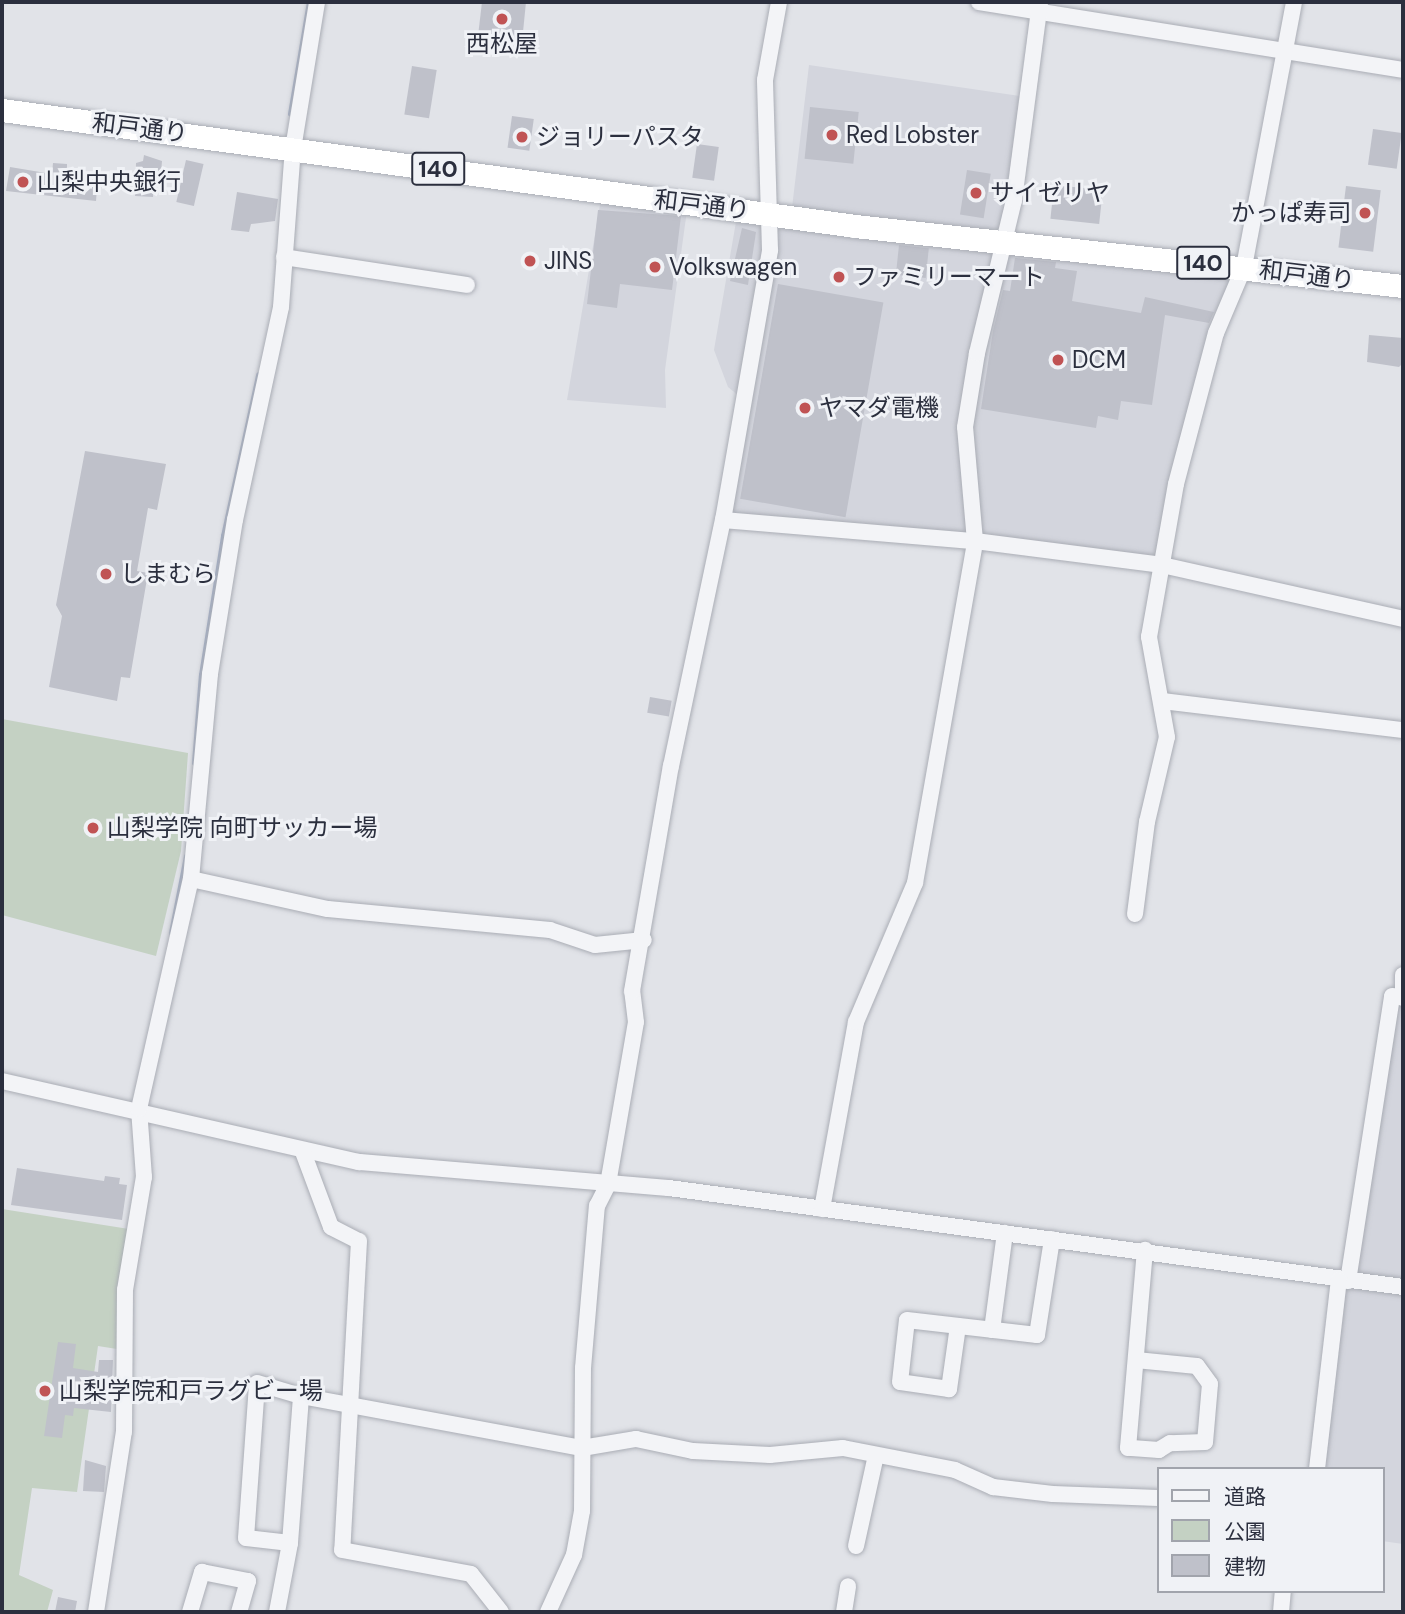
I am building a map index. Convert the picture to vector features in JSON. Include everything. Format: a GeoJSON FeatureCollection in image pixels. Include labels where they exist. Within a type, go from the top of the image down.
{"type":"FeatureCollection","features":[{"type":"Feature","properties":{"kind":"highway","name":"和戸通り"},"geometry":{"type":"LineString","coordinates":[[2,110],[770,214],[1403,286]]}},
{"type":"Feature","properties":{"kind":"street"},"geometry":{"type":"LineString","coordinates":[[96,1612],[124,1432],[125,1290],[144,1177],[139,1109],[191,879],[210,674],[235,520],[281,307],[293,149],[317,2]]}},
{"type":"Feature","properties":{"kind":"street"},"geometry":{"type":"LineString","coordinates":[[548,1612],[574,1555],[582,1511],[583,1367],[597,1206],[608,1184],[636,1022],[632,991],[644,940],[683,700],[723,520],[770,250],[765,80],[779,2]]}},
{"type":"Feature","properties":{"kind":"street"},"geometry":{"type":"LineString","coordinates":[[979,2],[1040,7],[1403,70]]}},
{"type":"Feature","properties":{"kind":"street"},"geometry":{"type":"LineString","coordinates":[[1135,914],[1147,822],[1167,737],[1149,636],[1176,484],[1216,333],[1244,267],[1288,50],[1294,2]]}},
{"type":"Feature","properties":{"kind":"street"},"geometry":{"type":"LineString","coordinates":[[822,1209],[856,1022],[915,883],[975,541],[965,426],[1014,200],[1040,7]]}},
{"type":"Feature","properties":{"kind":"street"},"geometry":{"type":"LineString","coordinates":[[284,257],[467,285]]}},
{"type":"Feature","properties":{"kind":"street"},"geometry":{"type":"LineString","coordinates":[[723,520],[975,541],[1162,565],[1403,620]]}},
{"type":"Feature","properties":{"kind":"street"},"geometry":{"type":"LineString","coordinates":[[1162,701],[1403,730]]}},
{"type":"Feature","properties":{"kind":"street"},"geometry":{"type":"LineString","coordinates":[[191,879],[328,909],[550,930],[595,945],[644,940]]}},
{"type":"Feature","properties":{"kind":"street"},"geometry":{"type":"LineString","coordinates":[[1317,1467],[1343,1281],[1392,996],[1402,997],[1403,975]]}},
{"type":"Feature","properties":{"kind":"street"},"geometry":{"type":"LineString","coordinates":[[2,1081],[139,1109],[303,1152],[359,1162],[608,1184],[822,1209],[1145,1250],[1343,1281],[1403,1287]]}},
{"type":"Feature","properties":{"kind":"street"},"geometry":{"type":"LineString","coordinates":[[303,1152],[331,1227],[359,1241],[347,1402],[342,1550],[471,1574],[501,1612]]}},
{"type":"Feature","properties":{"kind":"street"},"geometry":{"type":"LineString","coordinates":[[992,1330],[1005,1233]]}},
{"type":"Feature","properties":{"kind":"street"},"geometry":{"type":"LineString","coordinates":[[958,1326],[949,1389],[900,1382],[907,1320],[1037,1335],[1052,1239]]}},
{"type":"Feature","properties":{"kind":"street"},"geometry":{"type":"LineString","coordinates":[[1136,1360],[1197,1366],[1210,1384],[1205,1442],[1170,1443],[1160,1450],[1128,1448],[1145,1250]]}},
{"type":"Feature","properties":{"kind":"street"},"geometry":{"type":"LineString","coordinates":[[290,1543],[246,1538],[257,1383],[301,1396],[347,1402],[582,1448],[636,1439],[693,1451],[770,1455],[843,1448],[955,1470],[993,1487],[1053,1494],[1156,1498]]}},
{"type":"Feature","properties":{"kind":"street"},"geometry":{"type":"LineString","coordinates":[[277,1612],[290,1543],[301,1396]]}},
{"type":"Feature","properties":{"kind":"street"},"geometry":{"type":"LineString","coordinates":[[856,1546],[876,1455]]}},
{"type":"Feature","properties":{"kind":"street"},"geometry":{"type":"LineString","coordinates":[[190,1612],[202,1572],[248,1581],[239,1612]]}},
{"type":"Feature","properties":{"kind":"street"},"geometry":{"type":"LineString","coordinates":[[844,1612],[848,1586]]}},
{"type":"Feature","properties":{"kind":"street"},"geometry":{"type":"LineString","coordinates":[[1281,1612],[1283,1593]]}},
{"type":"Feature","properties":{"kind":"shaded area"},"geometry":{"type":"Polygon","coordinates":[[[809,65],[1026,97],[1003,242],[1244,267],[1216,333],[1162,565],[723,520],[744,400],[728,387],[714,350],[738,210],[791,216],[809,65]]]}},
{"type":"Feature","properties":{"kind":"shaded area"},"geometry":{"type":"Polygon","coordinates":[[[602,193],[688,203],[665,370],[666,408],[567,400],[602,193]]]}},
{"type":"Feature","properties":{"kind":"shaded area"},"geometry":{"type":"Polygon","coordinates":[[[1392,996],[1403,998],[1403,1544],[1384,1541],[1384,1467],[1317,1467],[1329,1354],[1348,1281],[1392,996]]]}},
{"type":"Feature","properties":{"kind":"green space","name":"山梨学院 向町サッカー場"},"geometry":{"type":"Polygon","coordinates":[[[2,719],[188,753],[181,851],[156,956],[2,915],[2,719]]]}},
{"type":"Feature","properties":{"kind":"green space","name":"山梨学院和戸ラグビー場"},"geometry":{"type":"Polygon","coordinates":[[[2,1209],[129,1229],[117,1299],[117,1349],[98,1346],[77,1492],[32,1488],[19,1575],[53,1590],[47,1612],[2,1612],[2,1209]]]}},
{"type":"Feature","properties":{"kind":"building","name":"西松屋"},"geometry":{"type":"Polygon","coordinates":[[[482,2],[526,2],[522,42],[478,36],[482,2]]]}},
{"type":"Feature","properties":{"kind":"building"},"geometry":{"type":"Polygon","coordinates":[[[412,66],[437,70],[429,118],[404,114],[412,66]]]}},
{"type":"Feature","properties":{"kind":"building","name":"Red Lobster"},"geometry":{"type":"Polygon","coordinates":[[[810,107],[859,112],[853,164],[805,159],[810,107]]]}},
{"type":"Feature","properties":{"kind":"building"},"geometry":{"type":"Polygon","coordinates":[[[512,116],[534,119],[529,151],[508,148],[512,116]]]}},
{"type":"Feature","properties":{"kind":"building"},"geometry":{"type":"Polygon","coordinates":[[[1373,129],[1402,133],[1397,169],[1368,165],[1373,129]]]}},
{"type":"Feature","properties":{"kind":"building"},"geometry":{"type":"Polygon","coordinates":[[[697,144],[719,147],[714,181],[692,178],[697,144]]]}},
{"type":"Feature","properties":{"kind":"building"},"geometry":{"type":"Polygon","coordinates":[[[144,155],[162,161],[160,185],[154,184],[153,197],[135,196],[136,163],[143,161],[144,155]]]}},
{"type":"Feature","properties":{"kind":"building"},"geometry":{"type":"Polygon","coordinates":[[[186,160],[204,164],[194,206],[176,202],[186,160]]]}},
{"type":"Feature","properties":{"kind":"building"},"geometry":{"type":"Polygon","coordinates":[[[53,163],[67,164],[67,172],[98,175],[96,201],[6,191],[10,167],[52,174],[53,163]]]}},
{"type":"Feature","properties":{"kind":"building"},"geometry":{"type":"Polygon","coordinates":[[[967,170],[991,174],[984,218],[960,214],[967,170]]]}},
{"type":"Feature","properties":{"kind":"building"},"geometry":{"type":"Polygon","coordinates":[[[1054,185],[1103,190],[1099,224],[1050,219],[1054,185]]]}},
{"type":"Feature","properties":{"kind":"building"},"geometry":{"type":"Polygon","coordinates":[[[1346,186],[1381,190],[1373,252],[1338,248],[1346,186]]]}},
{"type":"Feature","properties":{"kind":"building"},"geometry":{"type":"Polygon","coordinates":[[[237,192],[278,199],[275,221],[251,224],[249,232],[231,230],[237,192]]]}},
{"type":"Feature","properties":{"kind":"building","name":"Volkswagen"},"geometry":{"type":"Polygon","coordinates":[[[598,210],[681,216],[672,290],[620,284],[617,308],[587,304],[598,210]]]}},
{"type":"Feature","properties":{"kind":"building"},"geometry":{"type":"Polygon","coordinates":[[[742,228],[756,232],[748,285],[730,281],[742,228]]]}},
{"type":"Feature","properties":{"kind":"building"},"geometry":{"type":"Polygon","coordinates":[[[899,245],[929,248],[926,278],[896,275],[899,245]]]}},
{"type":"Feature","properties":{"kind":"building","name":"DCM"},"geometry":{"type":"Polygon","coordinates":[[[1015,258],[1056,262],[1055,268],[1077,271],[1072,301],[1141,313],[1145,297],[1214,312],[1209,323],[1165,315],[1152,405],[1121,401],[1118,420],[1098,416],[1096,428],[981,409],[993,331],[1003,290],[1010,291],[1015,258]]]}},
{"type":"Feature","properties":{"kind":"building"},"geometry":{"type":"Polygon","coordinates":[[[778,284],[883,303],[846,517],[740,499],[778,284]]]}},
{"type":"Feature","properties":{"kind":"building"},"geometry":{"type":"Polygon","coordinates":[[[1369,335],[1403,338],[1403,363],[1399,367],[1367,362],[1369,335]]]}},
{"type":"Feature","properties":{"kind":"building"},"geometry":{"type":"Polygon","coordinates":[[[85,451],[166,464],[157,510],[148,508],[137,571],[148,573],[130,678],[121,677],[117,701],[49,687],[62,616],[56,605],[85,451]]]}},
{"type":"Feature","properties":{"kind":"building"},"geometry":{"type":"Polygon","coordinates":[[[650,697],[672,701],[669,717],[647,713],[650,697]]]}},
{"type":"Feature","properties":{"kind":"building"},"geometry":{"type":"Polygon","coordinates":[[[17,1168],[104,1181],[105,1176],[120,1178],[119,1184],[127,1185],[122,1220],[11,1205],[17,1168]]]}},
{"type":"Feature","properties":{"kind":"building"},"geometry":{"type":"Polygon","coordinates":[[[58,1342],[76,1344],[73,1368],[98,1372],[99,1360],[113,1360],[111,1412],[74,1408],[73,1416],[65,1415],[62,1438],[44,1436],[58,1342]]]}},
{"type":"Feature","properties":{"kind":"building"},"geometry":{"type":"Polygon","coordinates":[[[85,1460],[106,1466],[104,1492],[83,1491],[85,1460]]]}},
{"type":"Feature","properties":{"kind":"building"},"geometry":{"type":"Polygon","coordinates":[[[58,1597],[77,1601],[75,1612],[55,1612],[58,1597]]]}},
{"type":"Feature","properties":{"kind":"waterway"},"geometry":{"type":"LineString","coordinates":[[290,114],[309,2]]}},
{"type":"Feature","properties":{"kind":"waterway"},"geometry":{"type":"LineString","coordinates":[[194,763],[201,675],[223,536],[258,375]]}},
{"type":"Feature","properties":{"kind":"waterway"},"geometry":{"type":"LineString","coordinates":[[171,933],[186,856]]}},
{"type":"Feature","properties":{"kind":"place","name":"西松屋"},"geometry":{"type":"Point","coordinates":[502,19]}},
{"type":"Feature","properties":{"kind":"place","name":"Red Lobster"},"geometry":{"type":"Point","coordinates":[832,135]}},
{"type":"Feature","properties":{"kind":"place","name":"ジョリーパスタ"},"geometry":{"type":"Point","coordinates":[522,137]}},
{"type":"Feature","properties":{"kind":"place","name":"山梨中央銀行"},"geometry":{"type":"Point","coordinates":[23,182]}},
{"type":"Feature","properties":{"kind":"place","name":"サイゼリヤ"},"geometry":{"type":"Point","coordinates":[976,193]}},
{"type":"Feature","properties":{"kind":"place","name":"かっぱ寿司"},"geometry":{"type":"Point","coordinates":[1365,213]}},
{"type":"Feature","properties":{"kind":"place","name":"JINS"},"geometry":{"type":"Point","coordinates":[530,261]}},
{"type":"Feature","properties":{"kind":"place","name":"Volkswagen"},"geometry":{"type":"Point","coordinates":[655,267]}},
{"type":"Feature","properties":{"kind":"place","name":"ファミリーマート"},"geometry":{"type":"Point","coordinates":[839,277]}},
{"type":"Feature","properties":{"kind":"place","name":"DCM"},"geometry":{"type":"Point","coordinates":[1058,360]}},
{"type":"Feature","properties":{"kind":"place","name":"ヤマダ電機"},"geometry":{"type":"Point","coordinates":[805,408]}},
{"type":"Feature","properties":{"kind":"place","name":"しまむら"},"geometry":{"type":"Point","coordinates":[106,574]}},
{"type":"Feature","properties":{"kind":"place","name":"山梨学院 向町サッカー場"},"geometry":{"type":"Point","coordinates":[93,828]}},
{"type":"Feature","properties":{"kind":"place","name":"山梨学院和戸ラグビー場"},"geometry":{"type":"Point","coordinates":[45,1391]}}]}
